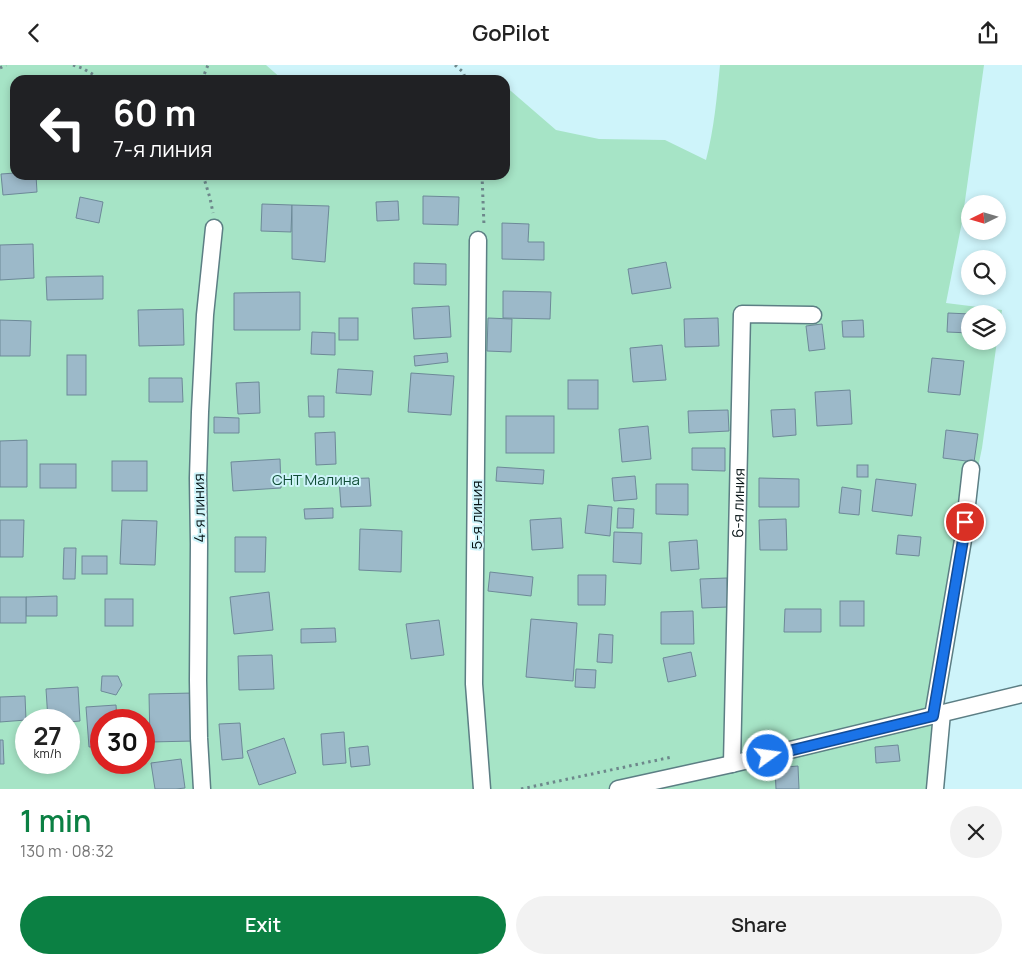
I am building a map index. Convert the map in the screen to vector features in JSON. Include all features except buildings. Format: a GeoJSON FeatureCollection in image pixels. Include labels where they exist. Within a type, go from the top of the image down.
{"type":"FeatureCollection","features":[{"type":"Feature","properties":{"kind":"street","name":"4-я линия"},"geometry":{"type":"LineString","coordinates":[[202,789],[198,680],[198,478],[205,315],[214,229]]}},
{"type":"Feature","properties":{"kind":"street","name":"5-я линия"},"geometry":{"type":"LineString","coordinates":[[478,240],[474,683],[482,789]]}},
{"type":"Feature","properties":{"kind":"street","name":"6-я линия"},"geometry":{"type":"LineString","coordinates":[[732,764],[742,314],[814,315]]}},
{"type":"Feature","properties":{"kind":"street"},"geometry":{"type":"LineString","coordinates":[[935,789],[937,715],[963,540],[971,469]]}},
{"type":"Feature","properties":{"kind":"street"},"geometry":{"type":"LineString","coordinates":[[618,789],[732,764],[1022,694]]}},
{"type":"Feature","properties":{"kind":"path"},"geometry":{"type":"LineString","coordinates":[[0,68],[6,65]]}},
{"type":"Feature","properties":{"kind":"path"},"geometry":{"type":"LineString","coordinates":[[73,65],[94,75]]}},
{"type":"Feature","properties":{"kind":"path"},"geometry":{"type":"LineString","coordinates":[[455,65],[464,75]]}},
{"type":"Feature","properties":{"kind":"path"},"geometry":{"type":"LineString","coordinates":[[205,180],[210,198],[214,229]]}},
{"type":"Feature","properties":{"kind":"path"},"geometry":{"type":"LineString","coordinates":[[478,240],[484,229],[485,219],[482,180]]}},
{"type":"Feature","properties":{"kind":"green space","name":"СНТ Малина"},"geometry":{"type":"Polygon","coordinates":[[[0,65],[266,65],[277,75],[10,75],[10,180],[510,180],[510,90],[556,130],[599,139],[665,140],[706,160],[713,125],[720,65],[984,65],[966,195],[961,195],[961,227],[946,303],[962,305],[961,350],[996,350],[982,448],[963,540],[934,709],[935,789],[0,789],[0,65]]]}},
{"type":"Feature","properties":{"kind":"route"},"geometry":{"type":"LineString","coordinates":[[768,756],[933,716],[965,522]]}}]}
